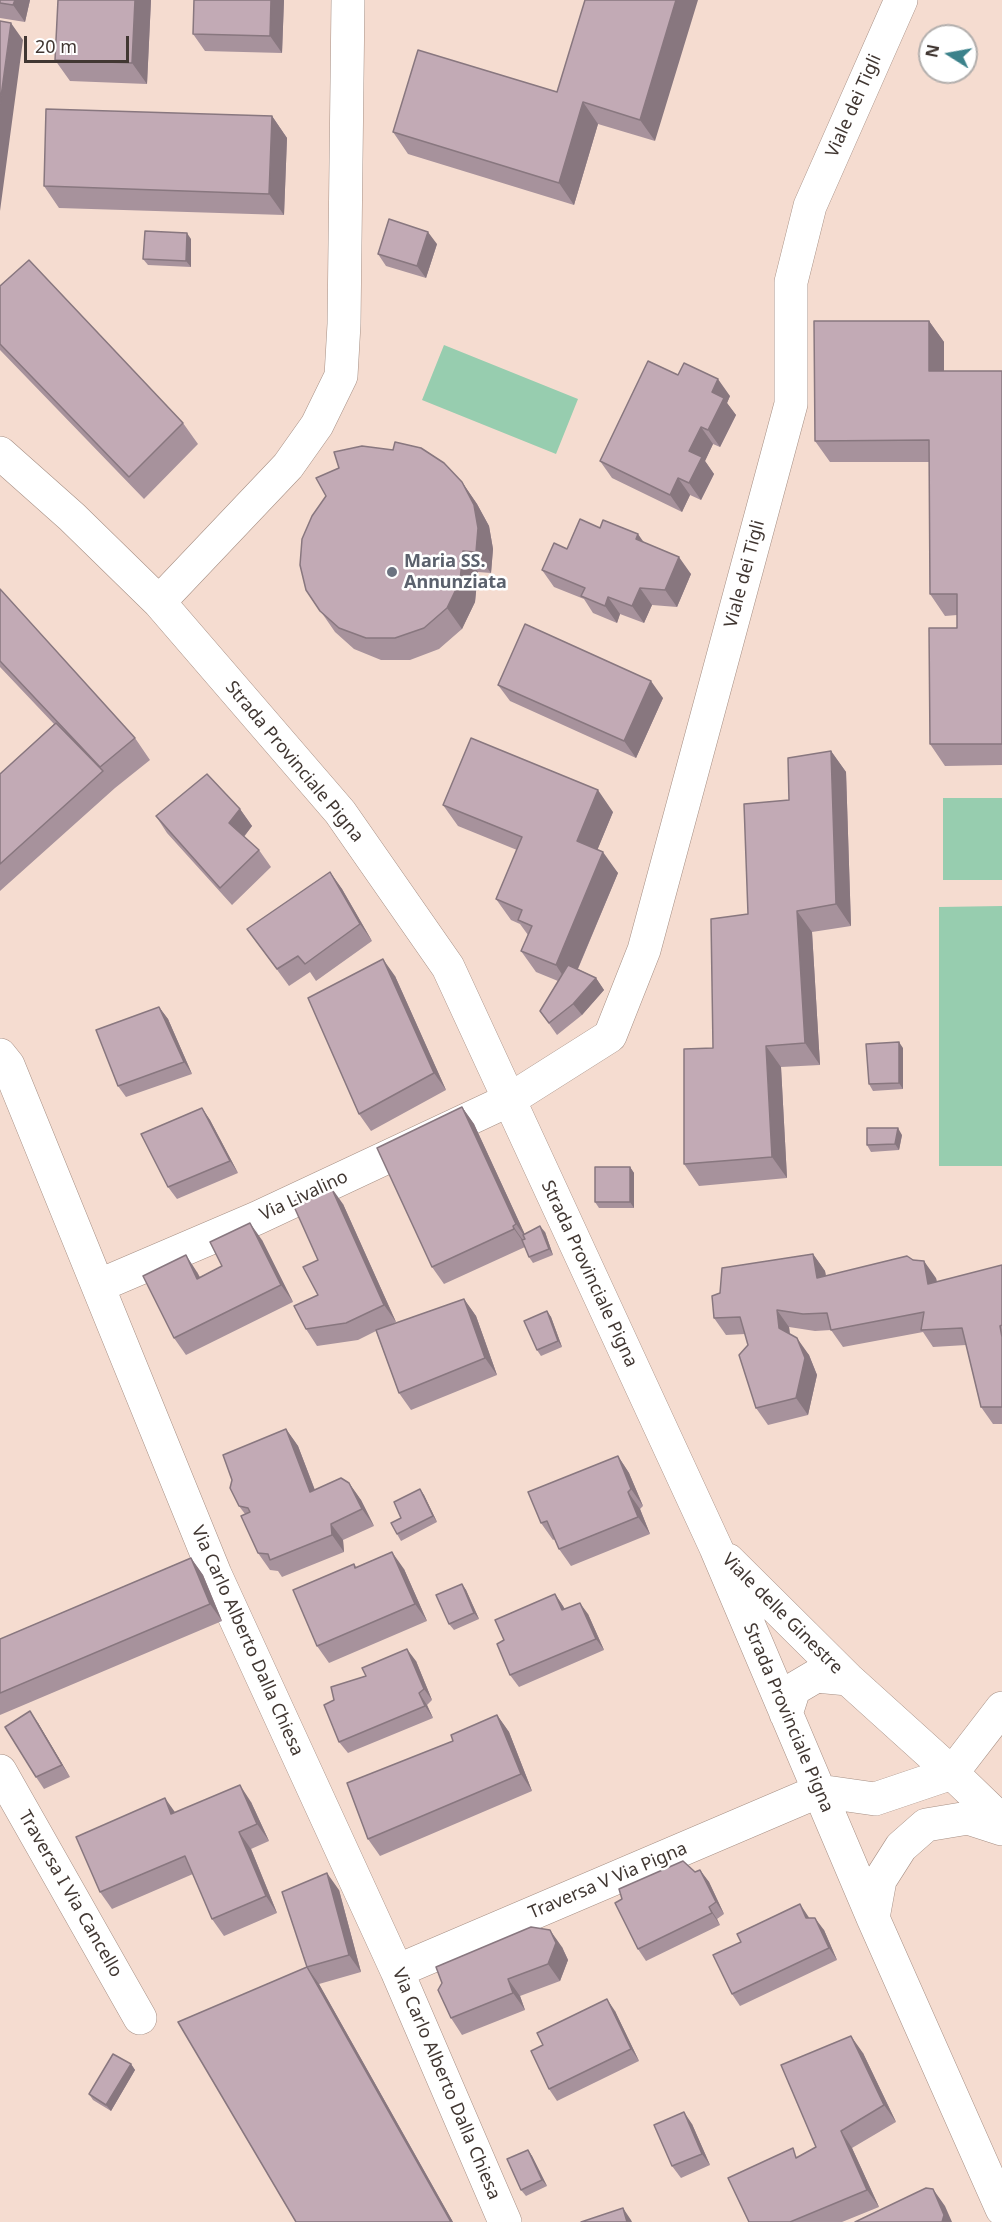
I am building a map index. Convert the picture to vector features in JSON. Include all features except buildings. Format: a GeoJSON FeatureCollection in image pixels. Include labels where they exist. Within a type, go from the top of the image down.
{"type":"FeatureCollection","features":[{"type":"Feature","properties":{"kind":"street"},"geometry":{"type":"LineString","coordinates":[[159,602],[288,466],[317,425],[341,376],[344,324],[348,0]]}},
{"type":"Feature","properties":{"kind":"street","name":"Viale dei Tigli"},"geometry":{"type":"LineString","coordinates":[[509,1100],[610,1036],[644,950],[791,404],[791,282],[810,206],[901,0]]}},
{"type":"Feature","properties":{"kind":"street","name":"Strada Provinciale Pigna"},"geometry":{"type":"LineString","coordinates":[[0,453],[72,517],[159,602],[347,822],[448,967],[716,1548],[873,1918],[1002,2209]]}},
{"type":"Feature","properties":{"kind":"street","name":"Via Carlo Alberto Dalla Chiesa"},"geometry":{"type":"LineString","coordinates":[[0,1055],[8,1065],[215,1574],[397,1971],[506,2222]]}},
{"type":"Feature","properties":{"kind":"street","name":"Via Livalino"},"geometry":{"type":"LineString","coordinates":[[98,1286],[257,1218],[509,1100]]}},
{"type":"Feature","properties":{"kind":"street","name":"Viale delle Ginestre"},"geometry":{"type":"LineString","coordinates":[[716,1548],[848,1679],[1002,1821]]}},
{"type":"Feature","properties":{"kind":"street","name":"Viale delle Ginestre"},"geometry":{"type":"LineString","coordinates":[[786,1714],[794,1689],[816,1676],[848,1679]]}},
{"type":"Feature","properties":{"kind":"street"},"geometry":{"type":"LineString","coordinates":[[819,1791],[875,1799],[952,1773],[1002,1708]]}},
{"type":"Feature","properties":{"kind":"street","name":"Traversa I Via Cancello"},"geometry":{"type":"LineString","coordinates":[[0,1771],[140,2018]]}},
{"type":"Feature","properties":{"kind":"street","name":"Traversa V Via Pigna"},"geometry":{"type":"LineString","coordinates":[[397,1971],[819,1791]]}},
{"type":"Feature","properties":{"kind":"street"},"geometry":{"type":"LineString","coordinates":[[873,1918],[880,1880],[901,1847],[926,1825],[968,1818],[1002,1829]]}},
{"type":"Feature","properties":{"kind":"green space"},"geometry":{"type":"Polygon","coordinates":[[[444,345],[578,399],[556,454],[422,400],[444,345]]]}},
{"type":"Feature","properties":{"kind":"green space"},"geometry":{"type":"Polygon","coordinates":[[[943,798],[1002,798],[1002,880],[943,880],[943,798]]]}},
{"type":"Feature","properties":{"kind":"green space"},"geometry":{"type":"Polygon","coordinates":[[[1002,906],[1002,1166],[939,1166],[939,907],[1002,906]]]}},
{"type":"Feature","properties":{"kind":"place","name":"Maria SS. Annunziata"},"geometry":{"type":"Point","coordinates":[392,572]}}]}
